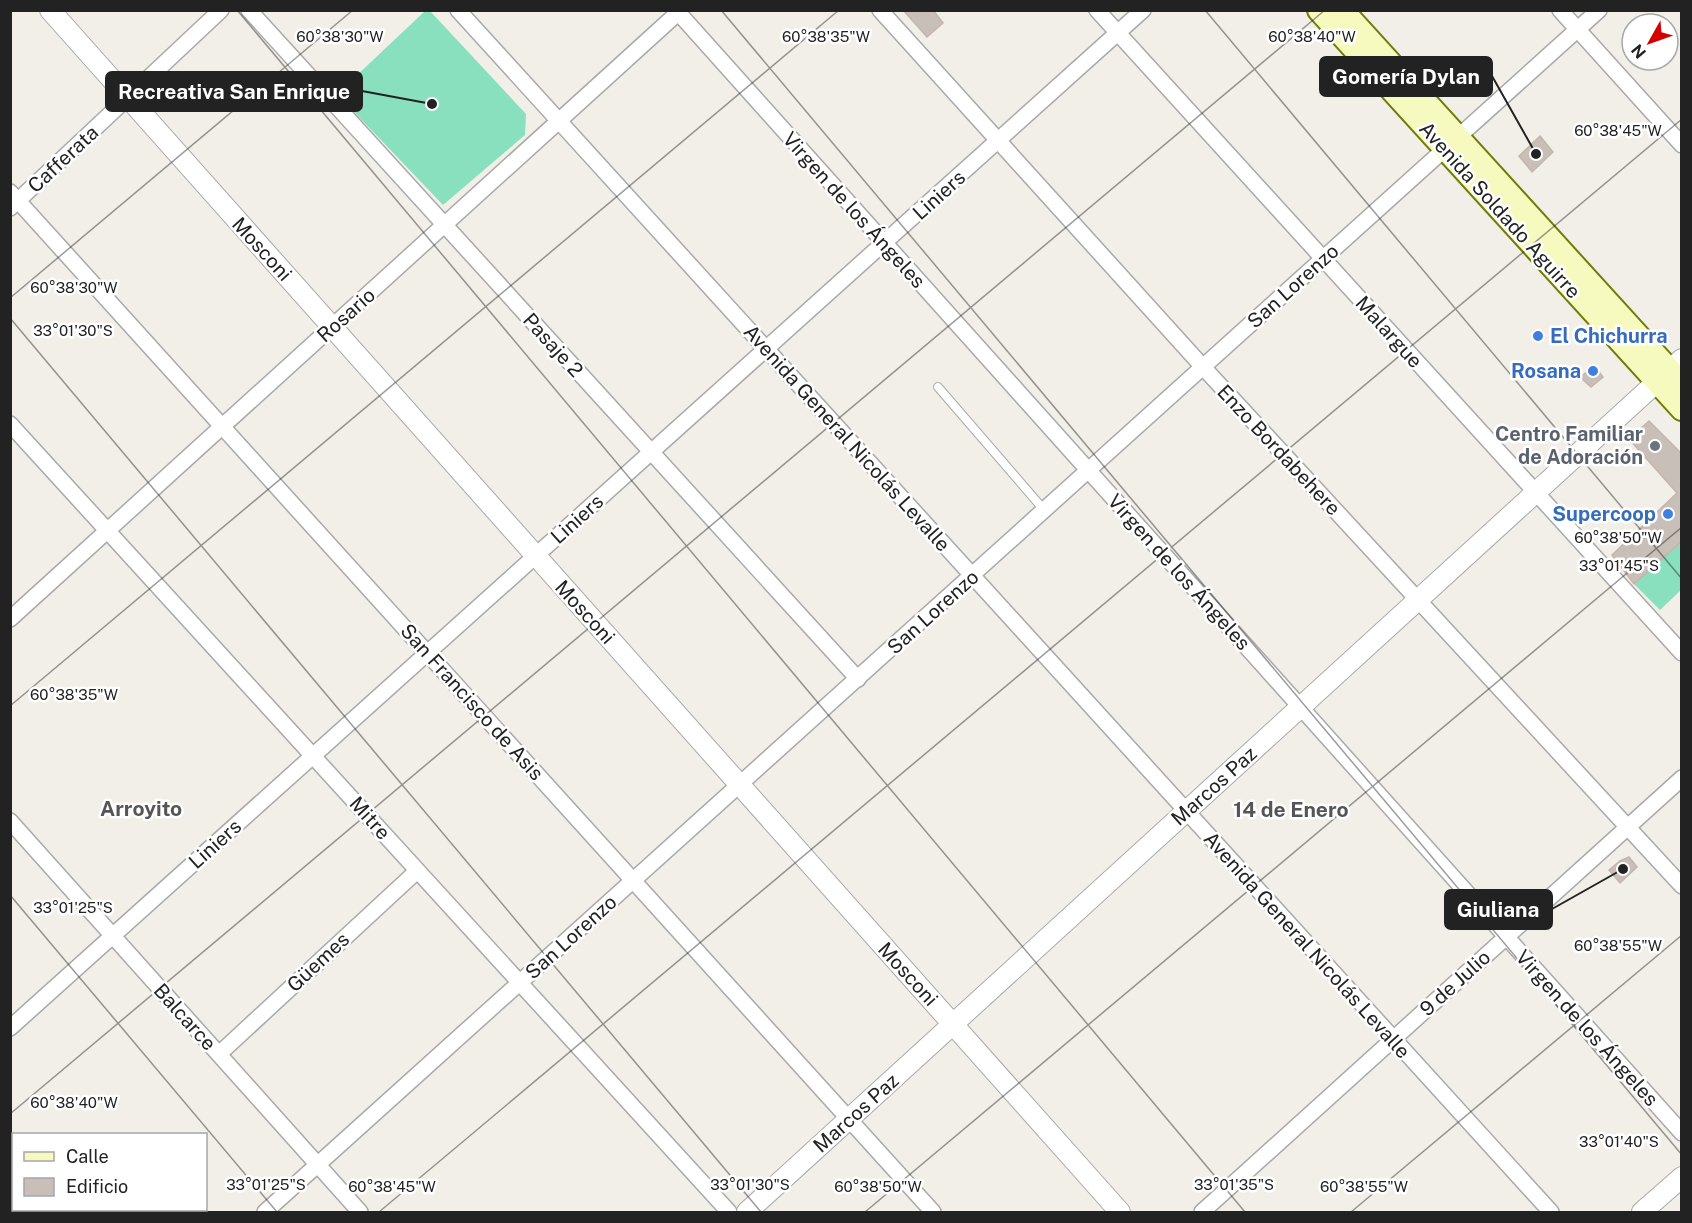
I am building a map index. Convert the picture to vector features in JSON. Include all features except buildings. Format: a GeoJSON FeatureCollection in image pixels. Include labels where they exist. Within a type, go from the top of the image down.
{"type":"FeatureCollection","features":[{"type":"Feature","properties":{"kind":"main road","name":"Avenida Soldado Aguirre"},"geometry":{"type":"LineString","coordinates":[[1318,10],[1452,144],[1672,374],[1682,409]]}},
{"type":"Feature","properties":{"kind":"main road","name":"Avenida Soldado Aguirre"},"geometry":{"type":"LineString","coordinates":[[1342,10],[1452,144]]}},
{"type":"Feature","properties":{"kind":"street","name":"Mosconi"},"geometry":{"type":"LineString","coordinates":[[50,10],[1120,1212]]}},
{"type":"Feature","properties":{"kind":"street","name":"Cafferata"},"geometry":{"type":"LineString","coordinates":[[13,200],[128,98],[221,10]]}},
{"type":"Feature","properties":{"kind":"street","name":"Pasaje 2"},"geometry":{"type":"LineString","coordinates":[[249,10],[858,679]]}},
{"type":"Feature","properties":{"kind":"street","name":"Avenida General Nicolás Levalle"},"geometry":{"type":"LineString","coordinates":[[458,10],[1551,1212]]}},
{"type":"Feature","properties":{"kind":"street","name":"Enzo Bordabehere"},"geometry":{"type":"LineString","coordinates":[[880,10],[1203,367],[1682,886]]}},
{"type":"Feature","properties":{"kind":"street","name":"Malargue"},"geometry":{"type":"LineString","coordinates":[[1097,10],[1682,653]]}},
{"type":"Feature","properties":{"kind":"street","name":"Liniers"},"geometry":{"type":"LineString","coordinates":[[10,1028],[1143,10]]}},
{"type":"Feature","properties":{"kind":"street"},"geometry":{"type":"LineString","coordinates":[[1560,10],[1682,145]]}},
{"type":"Feature","properties":{"kind":"street","name":"San Lorenzo"},"geometry":{"type":"LineString","coordinates":[[265,1212],[1599,10]]}},
{"type":"Feature","properties":{"kind":"street","name":"Rosario"},"geometry":{"type":"LineString","coordinates":[[10,619],[559,122],[678,11]]}},
{"type":"Feature","properties":{"kind":"street","name":"Virgen de los Ángeles"},"geometry":{"type":"LineString","coordinates":[[678,11],[1682,1133]]}},
{"type":"Feature","properties":{"kind":"street","name":"San Francisco de Asis"},"geometry":{"type":"LineString","coordinates":[[13,200],[223,427],[933,1212]]}},
{"type":"Feature","properties":{"kind":"street","name":"Marcos Paz"},"geometry":{"type":"LineString","coordinates":[[747,1212],[1536,492],[1672,374]]}},
{"type":"Feature","properties":{"kind":"street","name":"Mitre"},"geometry":{"type":"LineString","coordinates":[[10,424],[729,1212]]}},
{"type":"Feature","properties":{"kind":"street","name":"9 de Julio"},"geometry":{"type":"LineString","coordinates":[[1202,1212],[1682,778]]}},
{"type":"Feature","properties":{"kind":"street","name":"Balcarce"},"geometry":{"type":"LineString","coordinates":[[10,820],[360,1212]]}},
{"type":"Feature","properties":{"kind":"street","name":"Güemes"},"geometry":{"type":"LineString","coordinates":[[219,1054],[417,871]]}},
{"type":"Feature","properties":{"kind":"street"},"geometry":{"type":"LineString","coordinates":[[1642,1212],[1682,1177]]}},
{"type":"Feature","properties":{"kind":"lane"},"geometry":{"type":"LineString","coordinates":[[938,387],[1045,511]]}},
{"type":"Feature","properties":{"kind":"green space"},"geometry":{"type":"Polygon","coordinates":[[[425,11],[430,11],[526,114],[525,135],[443,205],[337,94],[425,11]]]}},
{"type":"Feature","properties":{"kind":"green space"},"geometry":{"type":"Polygon","coordinates":[[[1681,541],[1681,590],[1660,610],[1634,584],[1681,541]]]}},
{"type":"Feature","properties":{"kind":"place","name":"Recreativa San Enrique"},"geometry":{"type":"Point","coordinates":[432,104]}},
{"type":"Feature","properties":{"kind":"place","name":"Gomería Dylan"},"geometry":{"type":"Point","coordinates":[1536,154]}},
{"type":"Feature","properties":{"kind":"place","name":"El Chichurra"},"geometry":{"type":"Point","coordinates":[1538,336]}},
{"type":"Feature","properties":{"kind":"place","name":"Rosana"},"geometry":{"type":"Point","coordinates":[1593,371]}},
{"type":"Feature","properties":{"kind":"place","name":"Centro Familiar de Adoración"},"geometry":{"type":"Point","coordinates":[1655,446]}},
{"type":"Feature","properties":{"kind":"place","name":"Supercoop"},"geometry":{"type":"Point","coordinates":[1668,514]}},
{"type":"Feature","properties":{"kind":"place","name":"Giuliana"},"geometry":{"type":"Point","coordinates":[1623,869]}},
{"type":"Feature","properties":{"kind":"district","name":"Arroyito"},"geometry":{"type":"Point","coordinates":[141,809]}},
{"type":"Feature","properties":{"kind":"district","name":"14 de Enero"},"geometry":{"type":"Point","coordinates":[1291,810]}}]}
